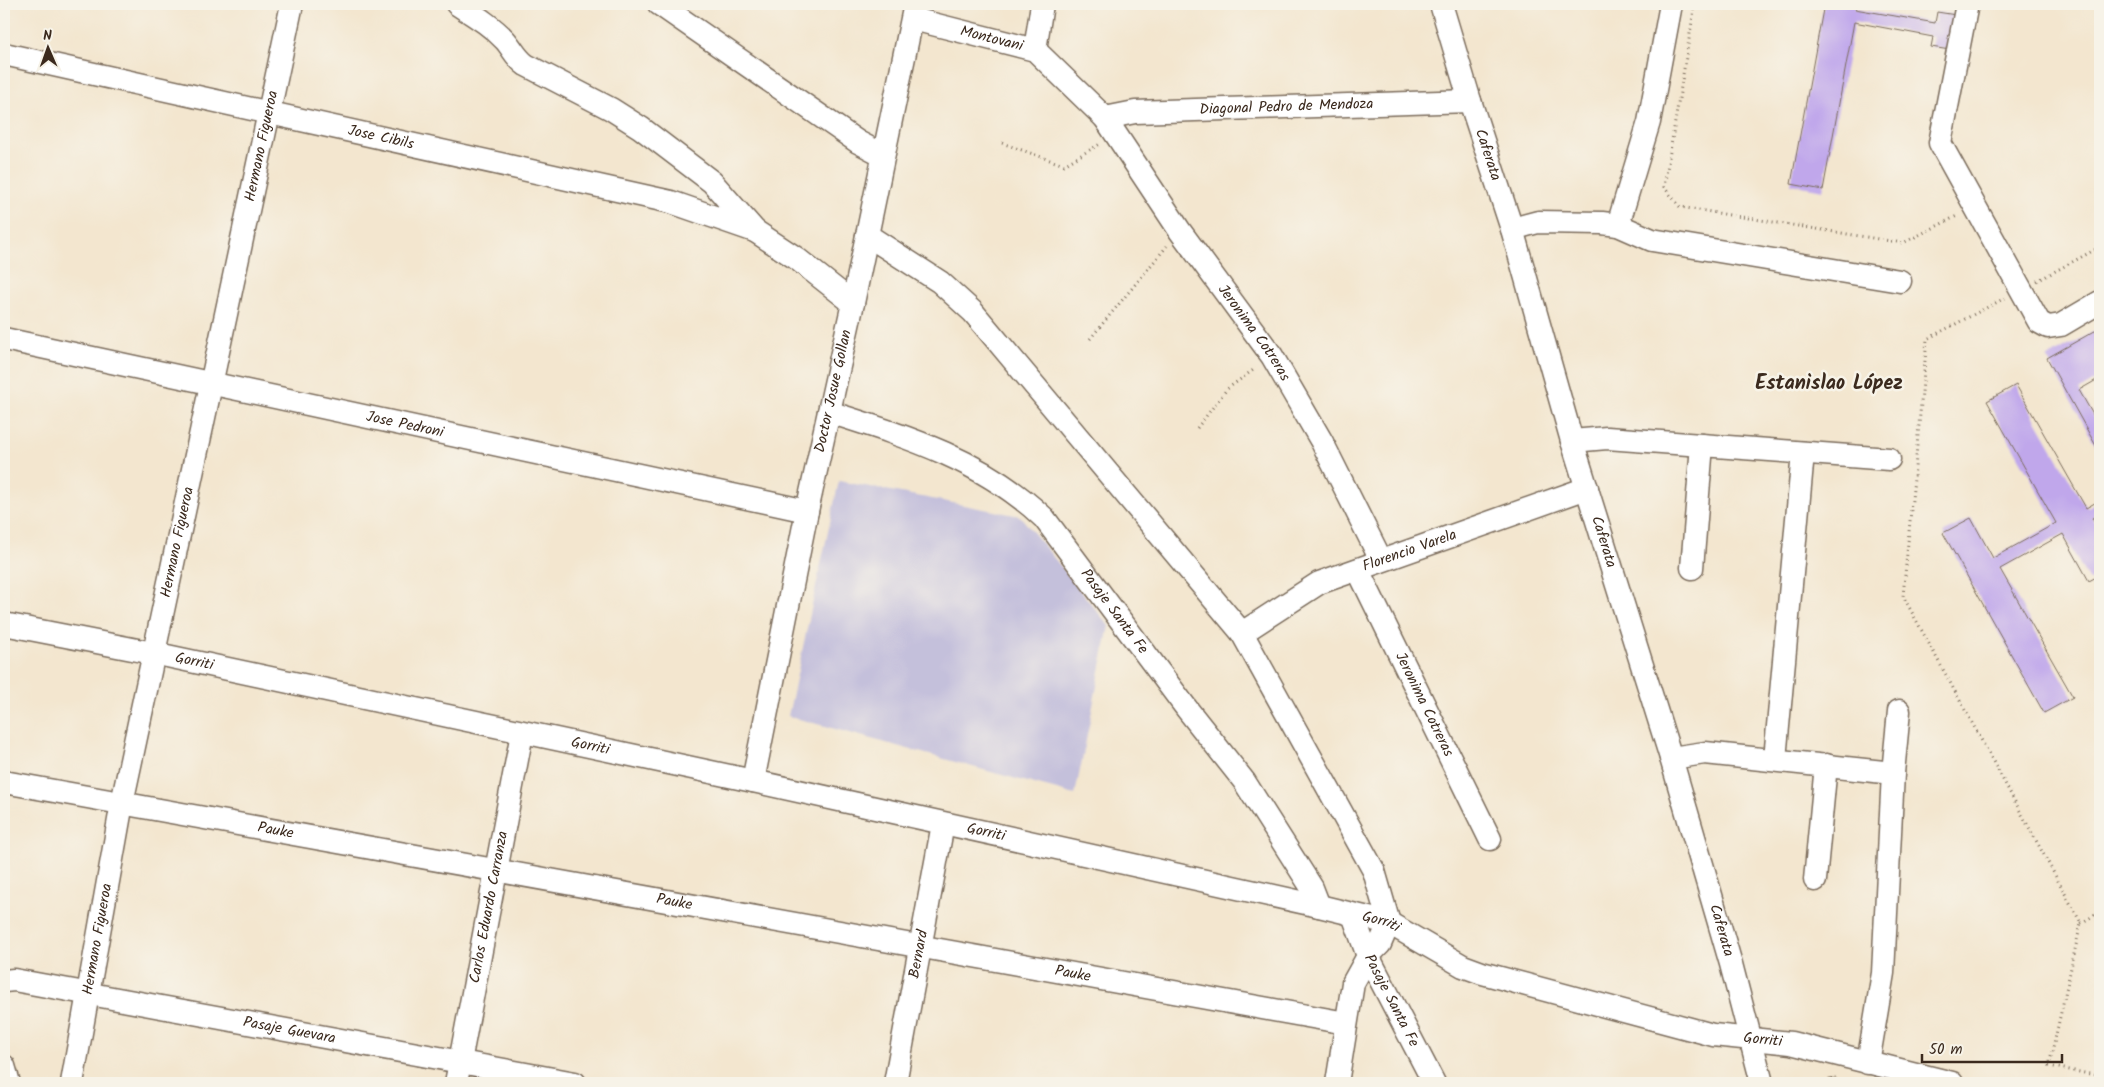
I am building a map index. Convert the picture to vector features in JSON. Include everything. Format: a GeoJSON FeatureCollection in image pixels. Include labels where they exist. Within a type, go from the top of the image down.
{"type":"FeatureCollection","features":[{"type":"Feature","properties":{"kind":"street","name":"Hermano Figueroa"},"geometry":{"type":"LineString","coordinates":[[72,1083],[122,803],[292,4]]}},
{"type":"Feature","properties":{"kind":"street"},"geometry":{"type":"LineString","coordinates":[[457,4],[489,25],[507,42],[518,60],[611,109],[641,128],[712,182],[755,231],[796,258],[853,303]]}},
{"type":"Feature","properties":{"kind":"street"},"geometry":{"type":"LineString","coordinates":[[659,4],[858,142],[883,155]]}},
{"type":"Feature","properties":{"kind":"street"},"geometry":{"type":"LineString","coordinates":[[1035,50],[1042,4]]}},
{"type":"Feature","properties":{"kind":"street","name":"Caferata"},"geometry":{"type":"LineString","coordinates":[[1441,4],[1470,101],[1512,229],[1572,441],[1671,758],[1728,954],[1762,1083]]}},
{"type":"Feature","properties":{"kind":"street"},"geometry":{"type":"LineString","coordinates":[[1618,225],[1649,122],[1671,4]]}},
{"type":"Feature","properties":{"kind":"street"},"geometry":{"type":"LineString","coordinates":[[1967,4],[1940,143],[2039,322],[2048,327],[2061,324],[2100,302]]}},
{"type":"Feature","properties":{"kind":"street","name":"Doctor Josue Gollan"},"geometry":{"type":"LineString","coordinates":[[753,781],[807,511],[914,11]]}},
{"type":"Feature","properties":{"kind":"street","name":"Montovani"},"geometry":{"type":"LineString","coordinates":[[914,11],[1035,50],[1110,127]]}},
{"type":"Feature","properties":{"kind":"street","name":"Jose Cibils"},"geometry":{"type":"LineString","coordinates":[[4,54],[672,202],[755,231]]}},
{"type":"Feature","properties":{"kind":"street","name":"Diagonal Pedro de Mendoza"},"geometry":{"type":"LineString","coordinates":[[1110,127],[1135,112],[1470,101]]}},
{"type":"Feature","properties":{"kind":"street","name":"Jeronima Cotreras"},"geometry":{"type":"LineString","coordinates":[[1110,127],[1180,231],[1272,356],[1322,442],[1381,560]]}},
{"type":"Feature","properties":{"kind":"street"},"geometry":{"type":"LineString","coordinates":[[1512,229],[1538,222],[1602,222],[1618,225],[1652,240],[1900,281]]}},
{"type":"Feature","properties":{"kind":"street"},"geometry":{"type":"LineString","coordinates":[[867,235],[940,282],[973,312],[1242,633],[1374,871],[1389,923],[1380,944],[1368,956],[1353,983],[1337,1083]]}},
{"type":"Feature","properties":{"kind":"street","name":"Jose Pedroni"},"geometry":{"type":"LineString","coordinates":[[4,339],[807,511]]}},
{"type":"Feature","properties":{"kind":"street","name":"Pasaje Santa Fe"},"geometry":{"type":"LineString","coordinates":[[829,412],[900,434],[951,455],[980,470],[1025,500],[1044,518],[1244,781],[1312,888],[1319,906]]}},
{"type":"Feature","properties":{"kind":"street"},"geometry":{"type":"LineString","coordinates":[[1572,441],[1607,438],[1890,459]]}},
{"type":"Feature","properties":{"kind":"street"},"geometry":{"type":"LineString","coordinates":[[1692,568],[1702,446]]}},
{"type":"Feature","properties":{"kind":"street"},"geometry":{"type":"LineString","coordinates":[[1774,759],[1802,453]]}},
{"type":"Feature","properties":{"kind":"street","name":"Florencio Varela"},"geometry":{"type":"LineString","coordinates":[[1242,633],[1319,583],[1587,488]]}},
{"type":"Feature","properties":{"kind":"street","name":"Jeronima Cotreras"},"geometry":{"type":"LineString","coordinates":[[1358,570],[1490,839]]}},
{"type":"Feature","properties":{"kind":"street","name":"Gorriti"},"geometry":{"type":"LineString","coordinates":[[4,624],[153,653],[753,781],[1319,906],[1389,923],[1463,966],[1482,974],[1713,1035],[1791,1044],[1952,1083]]}},
{"type":"Feature","properties":{"kind":"street"},"geometry":{"type":"LineString","coordinates":[[1868,1063],[1883,973],[1898,710]]}},
{"type":"Feature","properties":{"kind":"street","name":"Carlos Eduardo Carranza"},"geometry":{"type":"LineString","coordinates":[[458,1073],[522,733]]}},
{"type":"Feature","properties":{"kind":"street"},"geometry":{"type":"LineString","coordinates":[[1671,758],[1705,753],[1893,773]]}},
{"type":"Feature","properties":{"kind":"street"},"geometry":{"type":"LineString","coordinates":[[1814,880],[1826,765]]}},
{"type":"Feature","properties":{"kind":"street","name":"Pauke"},"geometry":{"type":"LineString","coordinates":[[4,782],[1346,1023]]}},
{"type":"Feature","properties":{"kind":"street","name":"Bernard"},"geometry":{"type":"LineString","coordinates":[[895,1083],[943,824]]}},
{"type":"Feature","properties":{"kind":"street","name":"Pasaje Santa Fe"},"geometry":{"type":"LineString","coordinates":[[1353,915],[1368,956],[1434,1083]]}},
{"type":"Feature","properties":{"kind":"street","name":"Pasaje Guevara"},"geometry":{"type":"LineString","coordinates":[[4,980],[14,980],[87,994],[458,1073],[575,1083]]}},
{"type":"Feature","properties":{"kind":"street"},"geometry":{"type":"LineString","coordinates":[[4,1066],[9,1083]]}},
{"type":"Feature","properties":{"kind":"path"},"geometry":{"type":"LineString","coordinates":[[1695,4],[1664,187],[1680,207],[1903,243],[1975,207]]}},
{"type":"Feature","properties":{"kind":"path"},"geometry":{"type":"LineString","coordinates":[[1002,143],[1064,165],[1110,127]]}},
{"type":"Feature","properties":{"kind":"path"},"geometry":{"type":"LineString","coordinates":[[1090,339],[1180,231]]}},
{"type":"Feature","properties":{"kind":"path"},"geometry":{"type":"LineString","coordinates":[[2100,247],[1927,339],[1903,596],[2081,923],[2049,1066],[2100,1076]]}},
{"type":"Feature","properties":{"kind":"path"},"geometry":{"type":"LineString","coordinates":[[1197,428],[1227,389],[1272,356]]}},
{"type":"Feature","properties":{"kind":"path"},"geometry":{"type":"LineString","coordinates":[[2081,923],[2100,912]]}},
{"type":"Feature","properties":{"kind":"shaded area"},"geometry":{"type":"Polygon","coordinates":[[[839,481],[1020,516],[1109,626],[1075,795],[788,716],[839,481]]]}},
{"type":"Feature","properties":{"kind":"building"},"geometry":{"type":"Polygon","coordinates":[[[1824,4],[1856,4],[1855,9],[1935,23],[1937,12],[1956,15],[1950,50],[1931,47],[1933,37],[1854,22],[1823,190],[1791,184],[1824,4]]]}},
{"type":"Feature","properties":{"kind":"building"},"geometry":{"type":"Polygon","coordinates":[[[2100,328],[2100,378],[2079,390],[2100,427],[2100,453],[2047,358],[2100,328]]]}},
{"type":"Feature","properties":{"kind":"building"},"geometry":{"type":"Polygon","coordinates":[[[2016,385],[2086,508],[2100,500],[2100,514],[2092,518],[2100,532],[2100,575],[2089,581],[2063,534],[2000,569],[2073,697],[2044,713],[1943,533],[1971,518],[1993,558],[2056,523],[1987,401],[2016,385]]]}},
{"type":"Feature","properties":{"kind":"building"},"geometry":{"type":"Polygon","coordinates":[[[1836,1078],[1837,1083],[1813,1082],[1836,1078]]]}},
{"type":"Feature","properties":{"kind":"district","name":"Estanislao López"},"geometry":{"type":"Point","coordinates":[1829,384]}}]}
